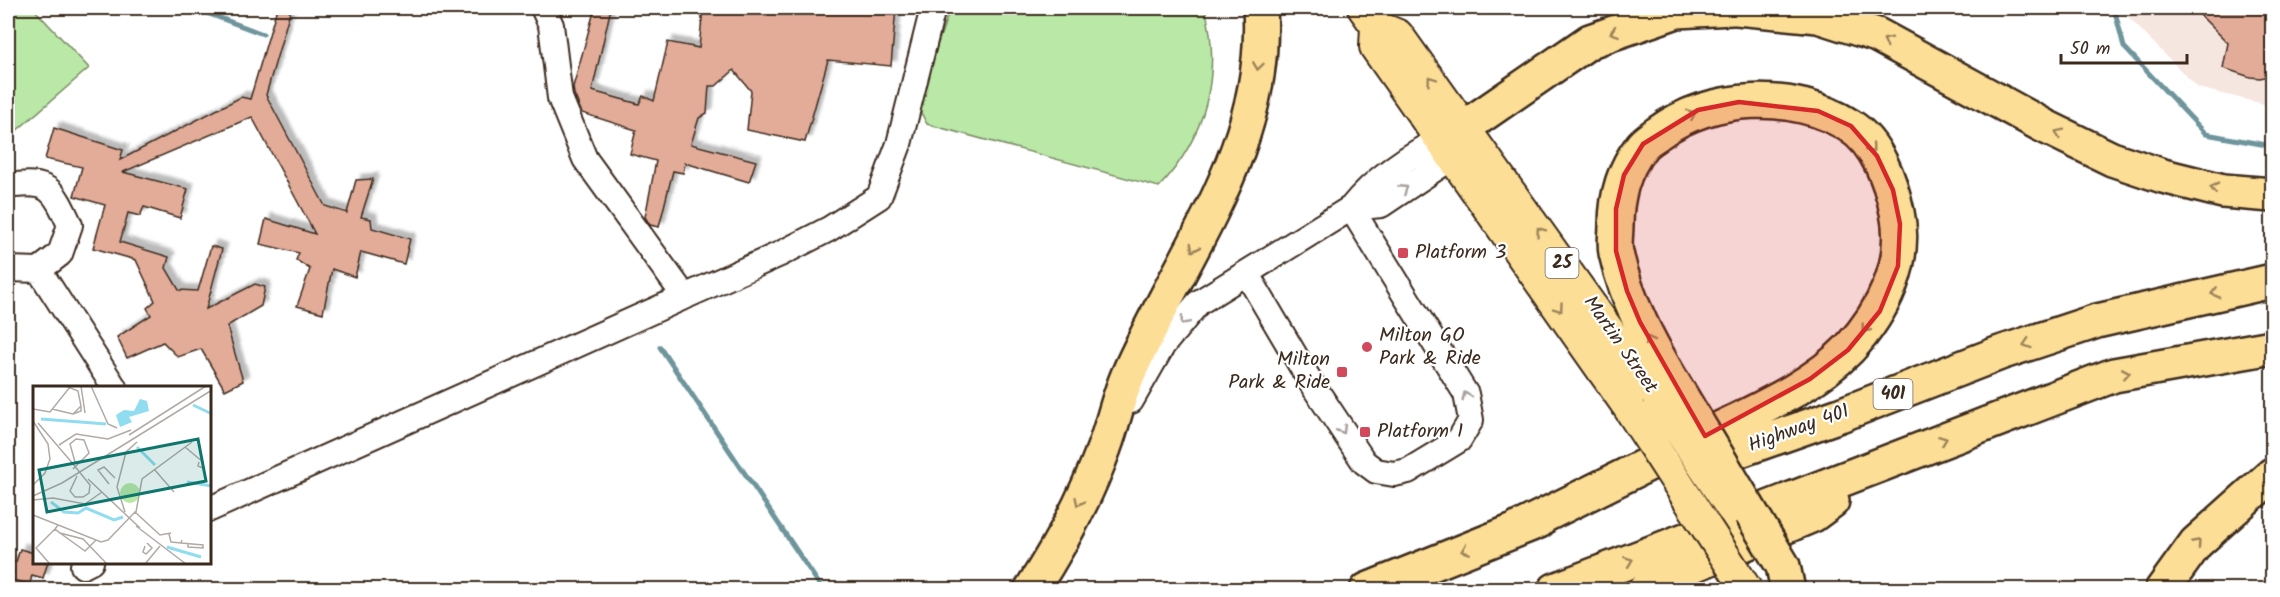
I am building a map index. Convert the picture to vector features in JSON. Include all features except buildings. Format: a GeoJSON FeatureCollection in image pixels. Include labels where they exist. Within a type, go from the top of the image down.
{"type":"FeatureCollection","features":[{"type":"Feature","properties":{"kind":"highway"},"geometry":{"type":"LineString","coordinates":[[1031,590],[1054,555],[1104,450],[1127,376],[1210,217],[1238,154],[1254,100],[1262,37],[1260,8]]}},
{"type":"Feature","properties":{"kind":"highway"},"geometry":{"type":"LineString","coordinates":[[1458,142],[1590,40],[1677,11],[1732,8]]}},
{"type":"Feature","properties":{"kind":"highway"},"geometry":{"type":"LineString","coordinates":[[1737,8],[1818,16],[1877,35],[2044,126],[2112,159],[2163,176],[2223,191],[2272,195]]}},
{"type":"Feature","properties":{"kind":"highway"},"geometry":{"type":"LineString","coordinates":[[1519,528],[1753,412],[1810,379],[1848,350],[1880,311],[1898,267],[1900,224],[1893,190],[1877,156],[1851,126],[1818,111],[1782,103],[1738,102],[1698,110],[1668,125],[1643,144],[1624,175],[1616,209],[1616,251],[1668,395],[1783,566],[1787,590]]}},
{"type":"Feature","properties":{"kind":"highway","name":"Highway 401"},"geometry":{"type":"LineString","coordinates":[[1367,590],[1519,528],[1840,415],[2010,349],[2097,321],[2272,281]]}},
{"type":"Feature","properties":{"kind":"highway"},"geometry":{"type":"LineString","coordinates":[[1555,590],[2114,375],[2272,347]]}},
{"type":"Feature","properties":{"kind":"highway"},"geometry":{"type":"LineString","coordinates":[[1645,590],[1660,579],[1813,515],[1888,462]]}},
{"type":"Feature","properties":{"kind":"highway"},"geometry":{"type":"LineString","coordinates":[[2162,590],[2196,543],[2272,475]]}},
{"type":"Feature","properties":{"kind":"main road","name":"Martin Street"},"geometry":{"type":"LineString","coordinates":[[1370,17],[1398,35],[1458,142],[1747,590]]}},
{"type":"Feature","properties":{"kind":"main road","name":"Martin Street"},"geometry":{"type":"LineString","coordinates":[[1458,142],[1668,395]]}},
{"type":"Feature","properties":{"kind":"lane"},"geometry":{"type":"LineString","coordinates":[[543,8],[551,25],[560,98],[585,159],[685,297]]}},
{"type":"Feature","properties":{"kind":"lane"},"geometry":{"type":"LineString","coordinates":[[212,508],[780,254],[829,229],[879,196],[899,144],[933,8]]}},
{"type":"Feature","properties":{"kind":"lane"},"geometry":{"type":"LineString","coordinates":[[1104,450],[1163,345],[1198,303],[1351,208],[1381,204],[1458,142]]}},
{"type":"Feature","properties":{"kind":"lane"},"geometry":{"type":"LineString","coordinates":[[8,186],[35,182],[43,187],[57,196],[70,225],[60,254],[39,270],[8,269]]}},
{"type":"Feature","properties":{"kind":"lane"},"geometry":{"type":"LineString","coordinates":[[1247,274],[1354,450],[1376,471],[1394,474],[1408,471],[1459,440],[1471,420],[1466,394],[1351,208]]}},
{"type":"Feature","properties":{"kind":"lane"},"geometry":{"type":"LineString","coordinates":[[39,270],[113,386]]}},
{"type":"Feature","properties":{"kind":"highlighted area"},"geometry":{"type":"Polygon","coordinates":[[[1739,102],[1818,111],[1851,126],[1877,156],[1893,190],[1900,224],[1898,266],[1880,311],[1848,350],[1810,379],[1705,436],[1640,322],[1627,291],[1616,251],[1616,209],[1624,175],[1643,144],[1698,110],[1739,102]]]}},
{"type":"Feature","properties":{"kind":"shaded area"},"geometry":{"type":"Polygon","coordinates":[[[2119,8],[2272,8],[2272,106],[2198,88],[2119,8]]]}},
{"type":"Feature","properties":{"kind":"green space"},"geometry":{"type":"Polygon","coordinates":[[[8,8],[33,8],[89,68],[8,138],[8,8]]]}},
{"type":"Feature","properties":{"kind":"green space"},"geometry":{"type":"Polygon","coordinates":[[[950,8],[1205,8],[1212,57],[1206,104],[1199,126],[1175,168],[1159,187],[927,124],[917,105],[950,8]]]}},
{"type":"Feature","properties":{"kind":"waterway"},"geometry":{"type":"LineString","coordinates":[[193,8],[263,34]]}},
{"type":"Feature","properties":{"kind":"waterway"},"geometry":{"type":"LineString","coordinates":[[2114,8],[2124,47],[2206,134],[2272,146]]}},
{"type":"Feature","properties":{"kind":"waterway"},"geometry":{"type":"LineString","coordinates":[[660,347],[823,590]]}},
{"type":"Feature","properties":{"kind":"place","name":"Platform 3"},"geometry":{"type":"Point","coordinates":[1403,253]}},
{"type":"Feature","properties":{"kind":"place","name":"Milton GO Park & Ride"},"geometry":{"type":"Point","coordinates":[1367,347]}},
{"type":"Feature","properties":{"kind":"place","name":"Milton Park & Ride"},"geometry":{"type":"Point","coordinates":[1342,372]}},
{"type":"Feature","properties":{"kind":"place","name":"Platform 1"},"geometry":{"type":"Point","coordinates":[1365,432]}}]}
